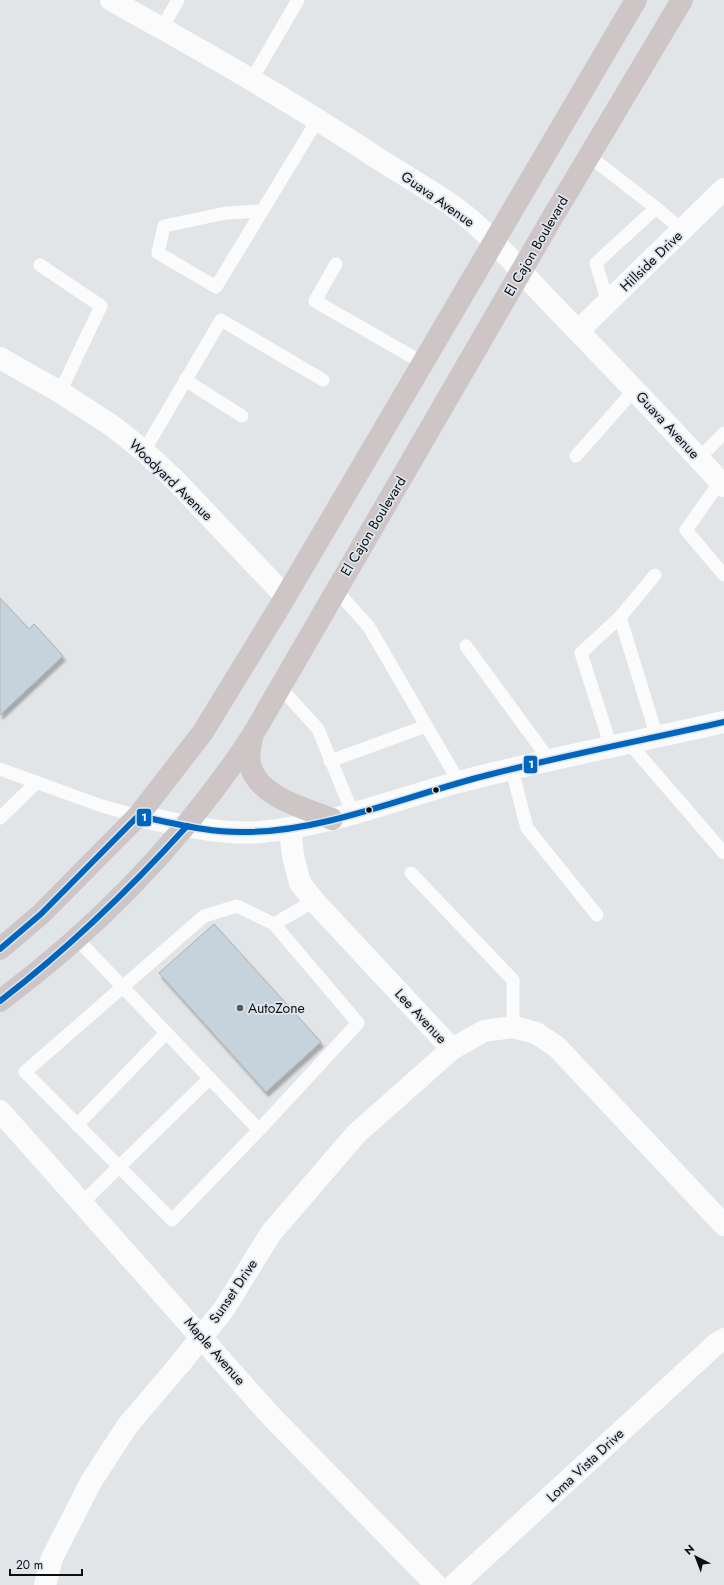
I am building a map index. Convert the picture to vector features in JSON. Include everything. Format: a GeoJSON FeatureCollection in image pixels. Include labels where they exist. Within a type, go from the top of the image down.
{"type":"FeatureCollection","features":[{"type":"Feature","properties":{"kind":"main road"},"geometry":{"type":"LineString","coordinates":[[0,949],[41,914],[138,816],[203,732],[424,363],[636,0]]}},
{"type":"Feature","properties":{"kind":"main road","name":"El Cajon Boulevard"},"geometry":{"type":"LineString","coordinates":[[0,1001],[77,938],[133,886],[187,826],[223,779],[252,736],[589,156],[682,0]]}},
{"type":"Feature","properties":{"kind":"main road"},"geometry":{"type":"LineString","coordinates":[[252,736],[250,764],[255,776],[262,785],[285,800],[332,819]]}},
{"type":"Feature","properties":{"kind":"street","name":"Guava Avenue"},"geometry":{"type":"LineString","coordinates":[[111,0],[252,79],[318,119],[458,210],[494,242],[522,271],[635,389],[722,484]]}},
{"type":"Feature","properties":{"kind":"street","name":"Hillside Drive"},"geometry":{"type":"LineString","coordinates":[[578,331],[724,189]]}},
{"type":"Feature","properties":{"kind":"street","name":"Woodyard Avenue"},"geometry":{"type":"LineString","coordinates":[[0,358],[60,392],[111,425],[144,451],[225,532],[285,596]]}},
{"type":"Feature","properties":{"kind":"street"},"geometry":{"type":"LineString","coordinates":[[138,816],[187,826],[238,832],[259,832],[290,828],[353,814],[459,782],[724,722]]}},
{"type":"Feature","properties":{"kind":"street","name":"Lee Avenue"},"geometry":{"type":"LineString","coordinates":[[290,828],[293,856],[300,883],[314,901],[452,1049],[484,1031],[513,1027],[536,1033],[557,1047],[724,1225]]}},
{"type":"Feature","properties":{"kind":"street","name":"Sunset Drive"},"geometry":{"type":"LineString","coordinates":[[45,1585],[52,1558],[95,1475],[128,1424],[224,1309],[272,1233],[357,1133],[452,1049]]}},
{"type":"Feature","properties":{"kind":"street","name":"Maple Avenue"},"geometry":{"type":"LineString","coordinates":[[0,1111],[270,1415],[436,1585]]}},
{"type":"Feature","properties":{"kind":"street","name":"Loma Vista Drive"},"geometry":{"type":"LineString","coordinates":[[454,1585],[721,1345]]}},
{"type":"Feature","properties":{"kind":"lane"},"geometry":{"type":"LineString","coordinates":[[162,28],[178,0]]}},
{"type":"Feature","properties":{"kind":"lane"},"geometry":{"type":"LineString","coordinates":[[252,79],[298,0]]}},
{"type":"Feature","properties":{"kind":"lane"},"geometry":{"type":"LineString","coordinates":[[262,211],[226,213],[164,226],[158,253],[216,287],[318,119]]}},
{"type":"Feature","properties":{"kind":"lane"},"geometry":{"type":"LineString","coordinates":[[589,156],[682,230]]}},
{"type":"Feature","properties":{"kind":"lane"},"geometry":{"type":"LineString","coordinates":[[608,303],[596,263],[656,208]]}},
{"type":"Feature","properties":{"kind":"lane"},"geometry":{"type":"LineString","coordinates":[[336,264],[315,301],[424,363]]}},
{"type":"Feature","properties":{"kind":"lane"},"geometry":{"type":"LineString","coordinates":[[40,266],[101,306],[60,392]]}},
{"type":"Feature","properties":{"kind":"lane"},"geometry":{"type":"LineString","coordinates":[[144,451],[221,320],[323,380]]}},
{"type":"Feature","properties":{"kind":"lane"},"geometry":{"type":"LineString","coordinates":[[186,380],[242,416]]}},
{"type":"Feature","properties":{"kind":"lane"},"geometry":{"type":"LineString","coordinates":[[576,456],[635,389]]}},
{"type":"Feature","properties":{"kind":"lane"},"geometry":{"type":"LineString","coordinates":[[699,458],[724,433]]}},
{"type":"Feature","properties":{"kind":"lane"},"geometry":{"type":"LineString","coordinates":[[722,484],[686,530],[724,575]]}},
{"type":"Feature","properties":{"kind":"lane"},"geometry":{"type":"LineString","coordinates":[[655,575],[620,617],[581,653],[620,745],[724,853]]}},
{"type":"Feature","properties":{"kind":"lane"},"geometry":{"type":"LineString","coordinates":[[336,590],[369,627],[459,782]]}},
{"type":"Feature","properties":{"kind":"lane"},"geometry":{"type":"LineString","coordinates":[[620,617],[657,737]]}},
{"type":"Feature","properties":{"kind":"lane"},"geometry":{"type":"LineString","coordinates":[[466,646],[550,761]]}},
{"type":"Feature","properties":{"kind":"lane"},"geometry":{"type":"LineString","coordinates":[[280,687],[318,729],[353,814]]}},
{"type":"Feature","properties":{"kind":"lane"},"geometry":{"type":"LineString","coordinates":[[330,761],[426,726]]}},
{"type":"Feature","properties":{"kind":"lane"},"geometry":{"type":"LineString","coordinates":[[0,769],[138,816]]}},
{"type":"Feature","properties":{"kind":"lane"},"geometry":{"type":"LineString","coordinates":[[512,770],[527,828],[597,916]]}},
{"type":"Feature","properties":{"kind":"lane"},"geometry":{"type":"LineString","coordinates":[[0,818],[36,782]]}},
{"type":"Feature","properties":{"kind":"lane"},"geometry":{"type":"LineString","coordinates":[[411,873],[513,980],[513,1027]]}},
{"type":"Feature","properties":{"kind":"lane"},"geometry":{"type":"LineString","coordinates":[[274,924],[314,901]]}},
{"type":"Feature","properties":{"kind":"lane"},"geometry":{"type":"LineString","coordinates":[[237,906],[274,924],[358,1023],[259,1130],[172,1220],[25,1072],[204,916],[237,906]]}},
{"type":"Feature","properties":{"kind":"lane"},"geometry":{"type":"LineString","coordinates":[[77,938],[259,1130]]}},
{"type":"Feature","properties":{"kind":"lane"},"geometry":{"type":"LineString","coordinates":[[78,1125],[166,1033]]}},
{"type":"Feature","properties":{"kind":"lane"},"geometry":{"type":"LineString","coordinates":[[82,1203],[210,1078]]}},
{"type":"Feature","properties":{"kind":"building"},"geometry":{"type":"Polygon","coordinates":[[[0,598],[29,629],[34,624],[63,656],[0,715],[0,598]]]}},
{"type":"Feature","properties":{"kind":"building","name":"AutoZone"},"geometry":{"type":"Polygon","coordinates":[[[214,924],[321,1042],[266,1092],[159,973],[214,924]]]}},
{"type":"Feature","properties":{"kind":"transit line","name":"1"},"geometry":{"type":"LineString","coordinates":[[0,949],[41,914],[138,816],[191,827],[232,832],[275,830],[306,826],[368,811],[488,775],[576,754],[724,722]]}},
{"type":"Feature","properties":{"kind":"transit line","name":"1"},"geometry":{"type":"LineString","coordinates":[[0,1001],[74,940],[143,873],[187,826]]}},
{"type":"Feature","properties":{"kind":"place","name":"AutoZone"},"geometry":{"type":"Point","coordinates":[240,1008]}}]}
